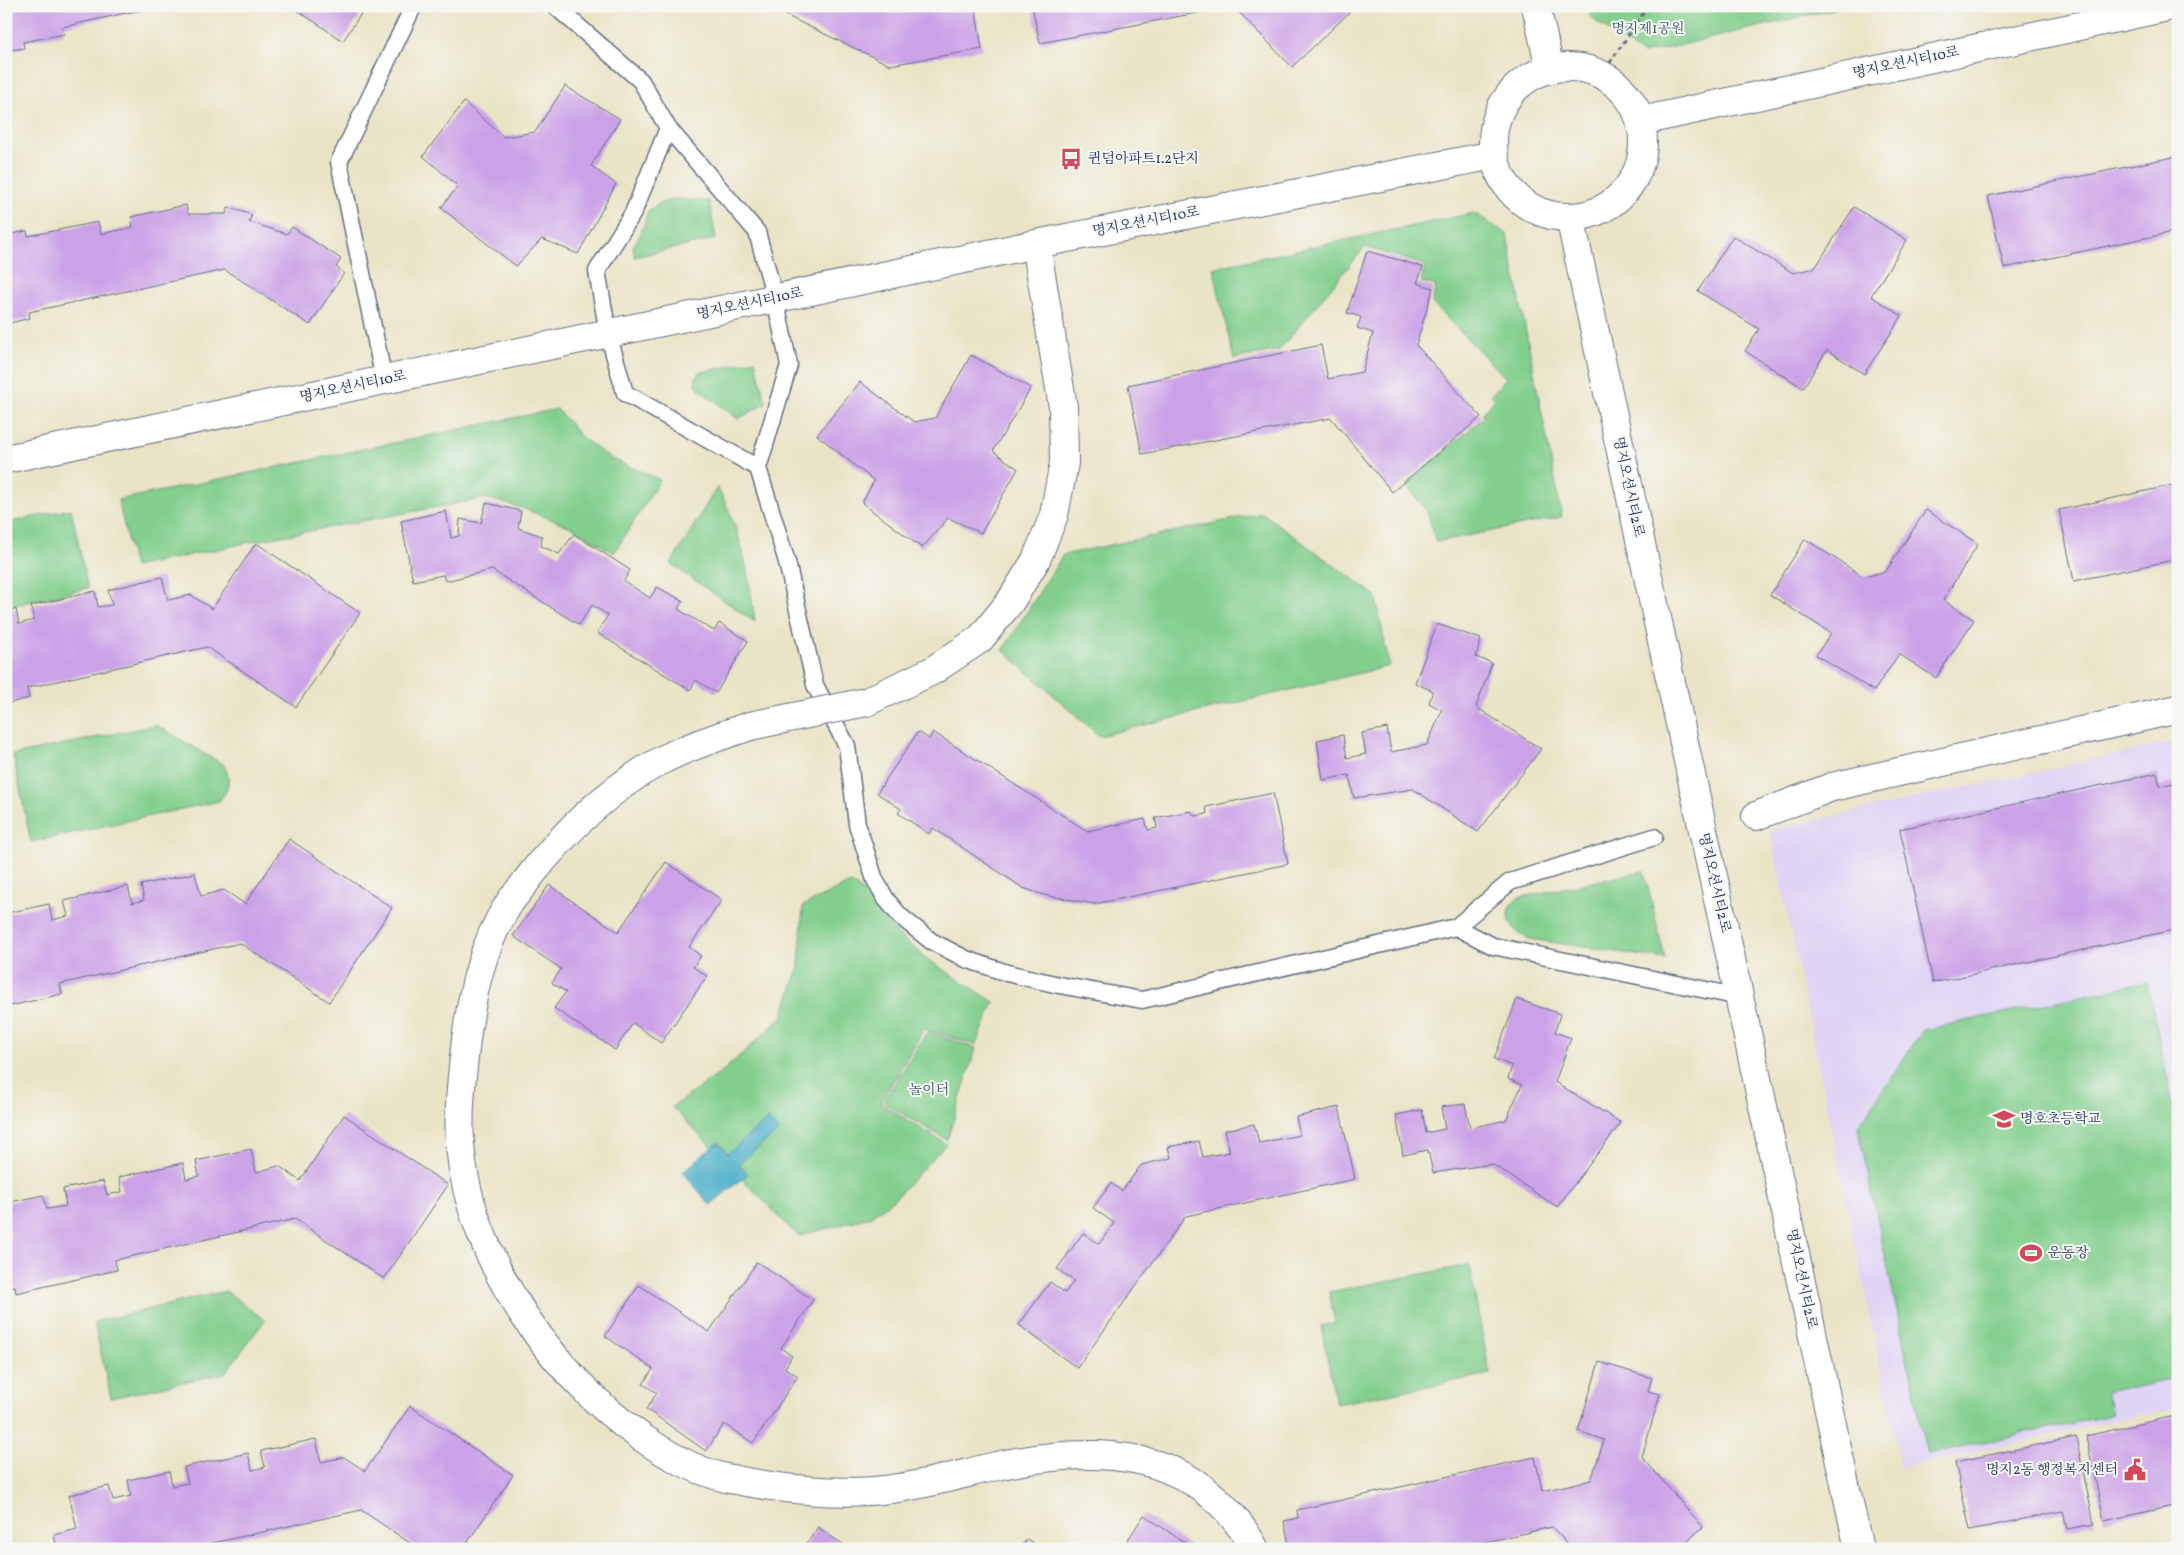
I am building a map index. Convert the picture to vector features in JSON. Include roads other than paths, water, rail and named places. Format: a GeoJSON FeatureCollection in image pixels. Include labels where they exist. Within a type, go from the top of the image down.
{"type":"FeatureCollection","features":[{"type":"Feature","properties":{"kind":"street"},"geometry":{"type":"LineString","coordinates":[[1536,6],[1550,69]]}},
{"type":"Feature","properties":{"kind":"street","name":"명지오션시티10로"},"geometry":{"type":"LineString","coordinates":[[1641,121],[2172,6]]}},
{"type":"Feature","properties":{"kind":"street"},"geometry":{"type":"LineString","coordinates":[[1570,67],[1591,70],[1613,82],[1630,99],[1641,121],[1644,145],[1638,169],[1626,190],[1612,203],[1592,213],[1570,217],[1548,215],[1524,204],[1506,186],[1496,162],[1493,136],[1500,111],[1514,89],[1530,77],[1550,69],[1570,67]]}},
{"type":"Feature","properties":{"kind":"street","name":"명지오션시티10로"},"geometry":{"type":"LineString","coordinates":[[6,459],[1036,244],[1494,155]]}},
{"type":"Feature","properties":{"kind":"street","name":"명지오션시티2로"},"geometry":{"type":"LineString","coordinates":[[1570,217],[1859,1549]]}},
{"type":"Feature","properties":{"kind":"street"},"geometry":{"type":"LineString","coordinates":[[1036,244],[1063,407],[1064,463],[1054,515],[1036,560],[1010,602],[980,639],[932,671],[866,702],[750,726],[664,759],[616,788],[580,821],[542,861],[508,905],[485,951],[471,998],[460,1094],[460,1145],[468,1188],[479,1230],[490,1256],[525,1315],[560,1364],[598,1404],[661,1449],[690,1465],[724,1478],[803,1490],[848,1492],[886,1490],[954,1478],[992,1467],[1069,1454],[1112,1455],[1163,1467],[1198,1484],[1228,1509],[1243,1527],[1255,1549]]}},
{"type":"Feature","properties":{"kind":"street"},"geometry":{"type":"LineString","coordinates":[[1756,816],[1832,787],[2178,709]]}},
{"type":"Feature","properties":{"kind":"lane"},"geometry":{"type":"LineString","coordinates":[[555,6],[641,81],[668,128],[757,232],[775,298],[789,365],[758,468],[787,562],[810,656],[814,685],[848,746],[857,824],[875,880],[886,899],[900,916],[931,941],[966,959],[1007,973],[1059,985],[1142,1000],[1456,927],[1510,882],[1654,837]]}},
{"type":"Feature","properties":{"kind":"lane"},"geometry":{"type":"LineString","coordinates":[[384,380],[339,162],[413,7]]}},
{"type":"Feature","properties":{"kind":"lane"},"geometry":{"type":"LineString","coordinates":[[668,128],[633,213],[597,271],[608,333],[626,394],[758,468]]}},
{"type":"Feature","properties":{"kind":"lane"},"geometry":{"type":"LineString","coordinates":[[1456,927],[1493,946],[1740,997]]}},
{"type":"Feature","properties":{"kind":"water"},"geometry":{"type":"Polygon","coordinates":[[[768,1119],[779,1131],[739,1163],[748,1174],[710,1205],[683,1172],[718,1142],[728,1153],[768,1119]]]}},
{"type":"Feature","properties":{"kind":"place","name":"퀸덤아파트1.2단지"},"geometry":{"type":"Point","coordinates":[1071,159]}},
{"type":"Feature","properties":{"kind":"place","name":"명호초등학교"},"geometry":{"type":"Point","coordinates":[2004,1119]}},
{"type":"Feature","properties":{"kind":"place","name":"운동장"},"geometry":{"type":"Point","coordinates":[2031,1253]}},
{"type":"Feature","properties":{"kind":"place","name":"명지2동 행정복지센터"},"geometry":{"type":"Point","coordinates":[2135,1470]}},
{"type":"Feature","properties":{"kind":"park label","name":"명지제1공원"},"geometry":{"type":"Point","coordinates":[1648,29]}},
{"type":"Feature","properties":{"kind":"park label","name":"놀이터"},"geometry":{"type":"Point","coordinates":[929,1090]}}]}
